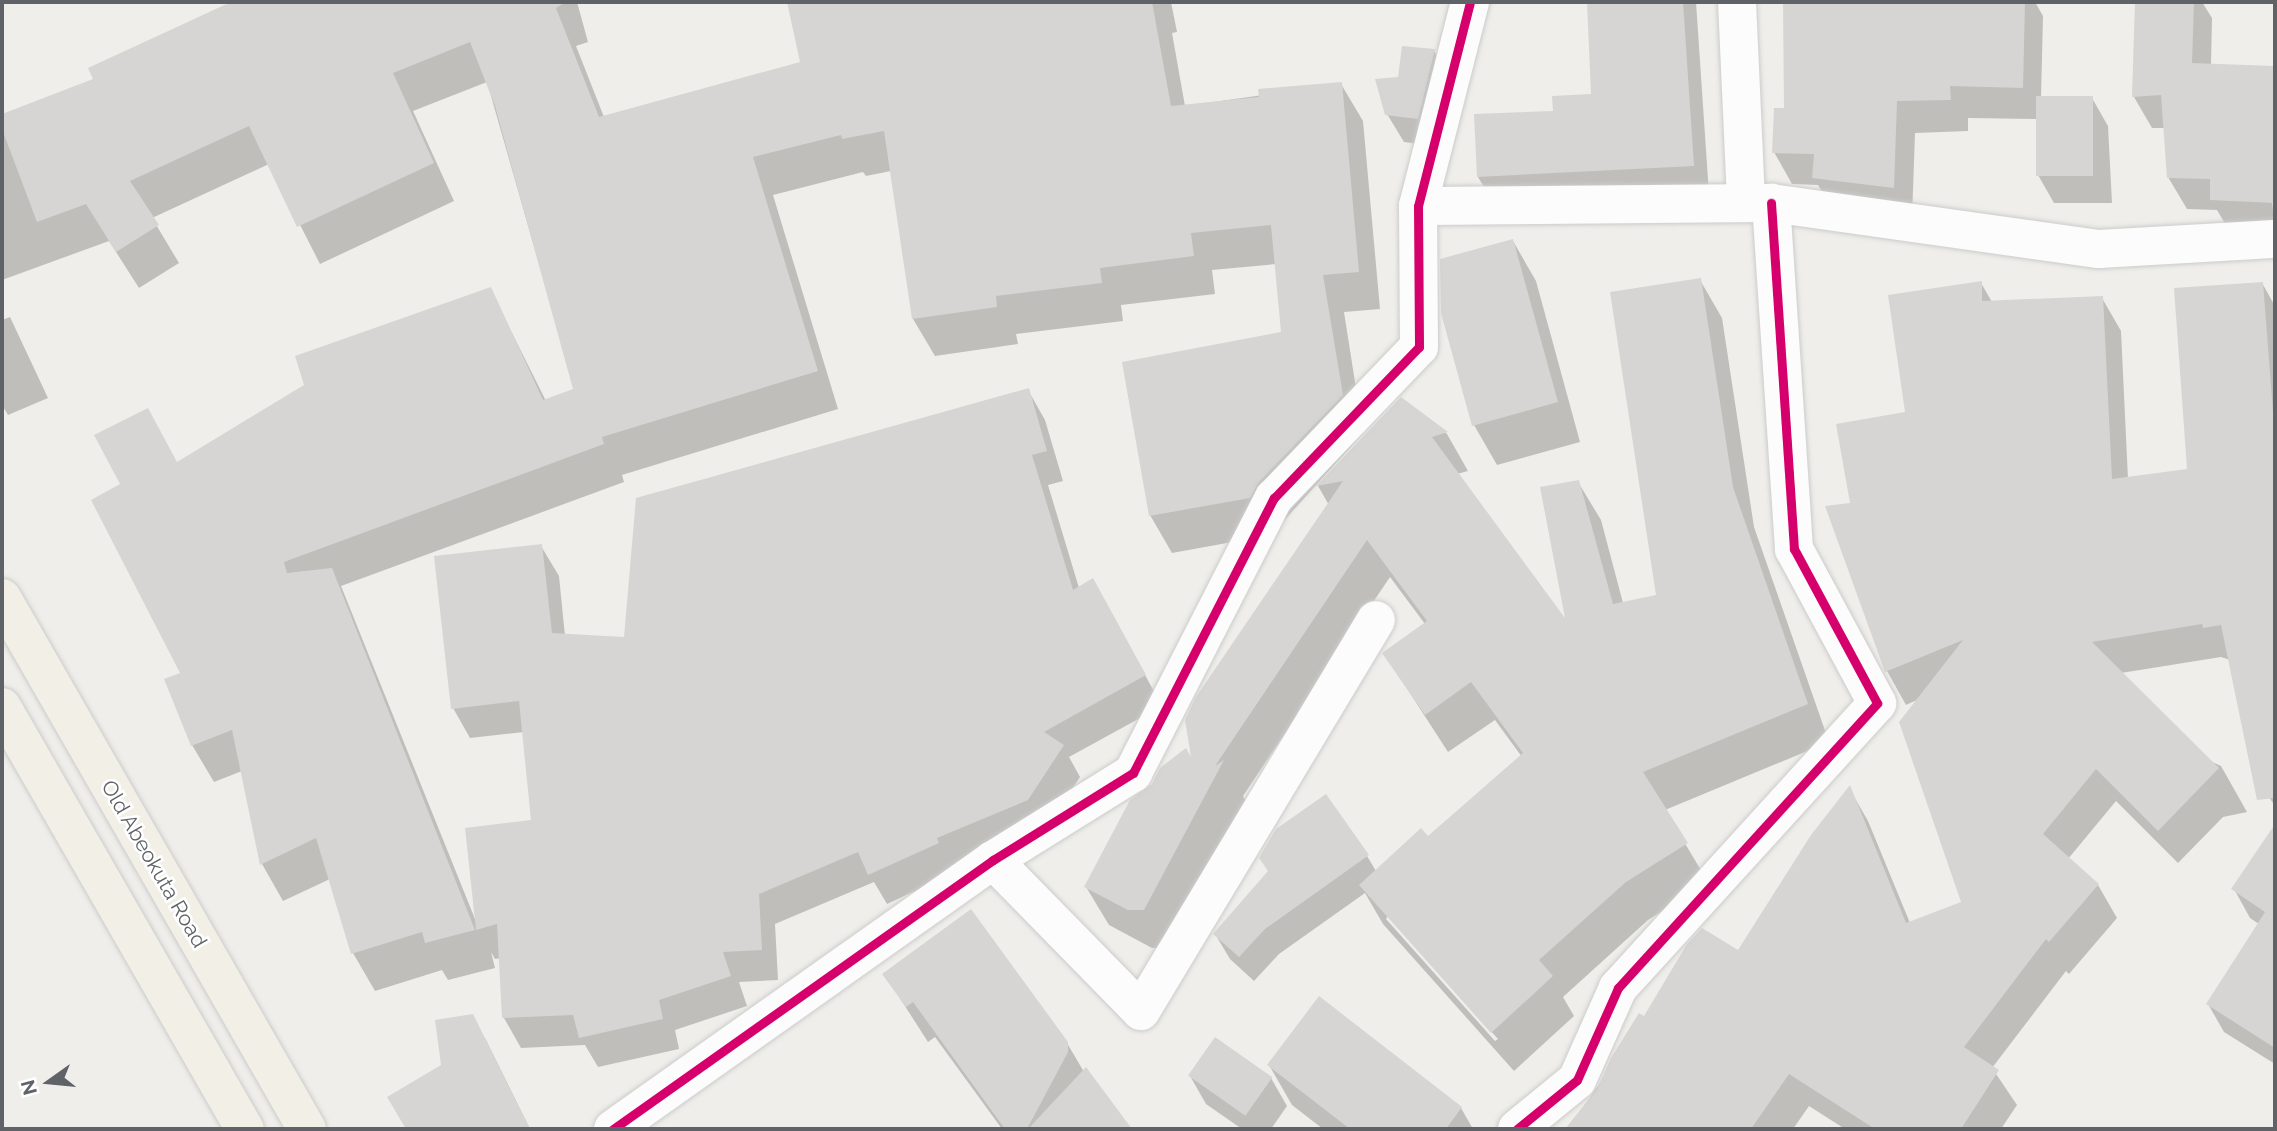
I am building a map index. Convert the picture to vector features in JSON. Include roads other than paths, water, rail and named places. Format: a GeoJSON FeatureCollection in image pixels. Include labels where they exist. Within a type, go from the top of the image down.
{"type":"FeatureCollection","features":[{"type":"Feature","properties":{"kind":"highway","name":"Old Abeokuta Road"},"geometry":{"type":"LineString","coordinates":[[2,598],[307,1129]]}},
{"type":"Feature","properties":{"kind":"highway"},"geometry":{"type":"LineString","coordinates":[[2,707],[245,1129]]}},
{"type":"Feature","properties":{"kind":"street"},"geometry":{"type":"LineString","coordinates":[[613,1129],[993,860],[1133,773],[1274,498],[1419,347],[1418,205],[1470,2]]}},
{"type":"Feature","properties":{"kind":"street"},"geometry":{"type":"LineString","coordinates":[[1517,1129],[1577,1080],[1618,988],[1877,703],[1794,549],[1737,2]]}},
{"type":"Feature","properties":{"kind":"street"},"geometry":{"type":"LineString","coordinates":[[1418,205],[1758,203],[2099,250],[2275,239]]}},
{"type":"Feature","properties":{"kind":"street"},"geometry":{"type":"LineString","coordinates":[[993,860],[1141,1011],[1376,620]]}}]}
